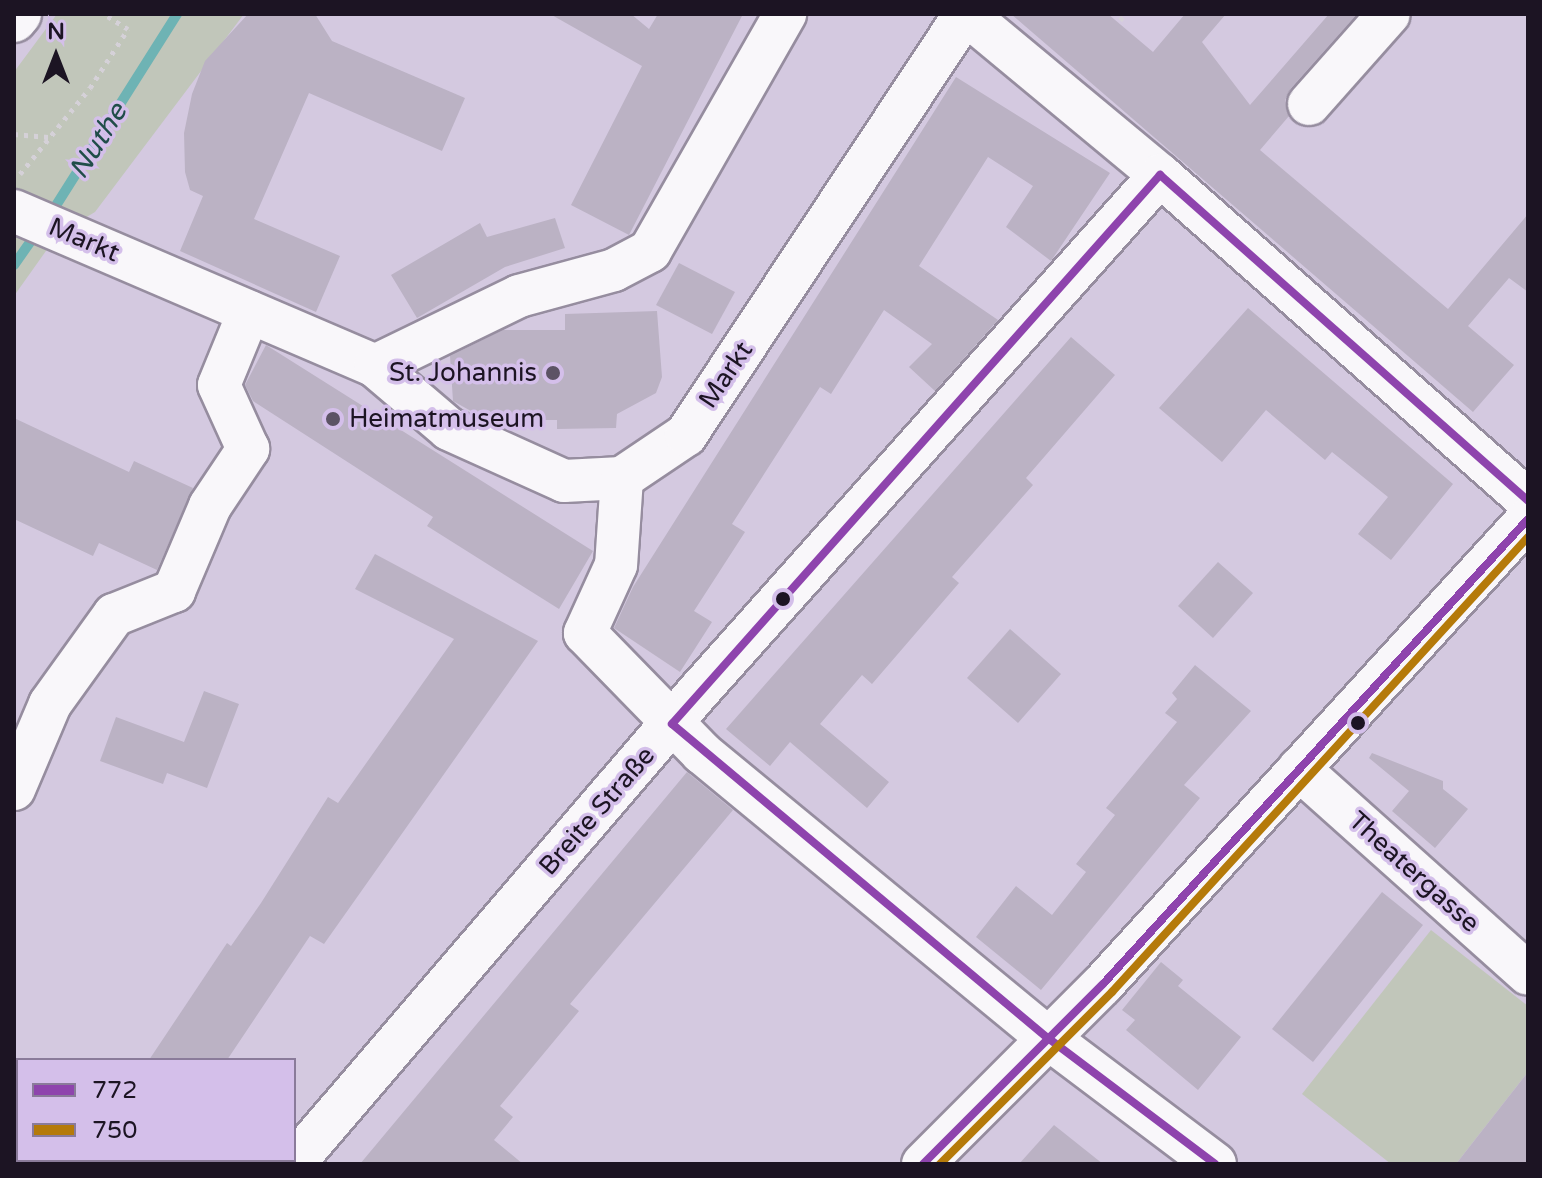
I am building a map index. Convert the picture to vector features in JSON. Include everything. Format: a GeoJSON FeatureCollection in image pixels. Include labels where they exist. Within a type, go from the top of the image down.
{"type":"FeatureCollection","features":[{"type":"Feature","properties":{"kind":"main road"},"geometry":{"type":"LineString","coordinates":[[14,20],[19,14]]}},
{"type":"Feature","properties":{"kind":"street"},"geometry":{"type":"LineString","coordinates":[[375,366],[519,296],[614,270],[650,251],[785,14]]}},
{"type":"Feature","properties":{"kind":"street"},"geometry":{"type":"LineString","coordinates":[[965,14],[1160,175],[1528,501]]}},
{"type":"Feature","properties":{"kind":"street","name":"Markt"},"geometry":{"type":"LineString","coordinates":[[14,211],[375,366],[449,429],[564,481],[622,478],[686,435],[965,14]]}},
{"type":"Feature","properties":{"kind":"street"},"geometry":{"type":"LineString","coordinates":[[1309,104],[1389,14]]}},
{"type":"Feature","properties":{"kind":"street","name":"Breite Straße"},"geometry":{"type":"LineString","coordinates":[[296,1161],[672,724],[1160,175]]}},
{"type":"Feature","properties":{"kind":"street"},"geometry":{"type":"LineString","coordinates":[[14,789],[50,704],[114,615],[174,591],[210,506],[248,449],[219,385],[249,312]]}},
{"type":"Feature","properties":{"kind":"street"},"geometry":{"type":"LineString","coordinates":[[622,478],[616,565],[585,633],[672,724],[1048,1038],[1215,1164]]}},
{"type":"Feature","properties":{"kind":"street"},"geometry":{"type":"LineString","coordinates":[[923,1164],[1048,1038],[1528,519]]}},
{"type":"Feature","properties":{"kind":"street","name":"Theatergasse"},"geometry":{"type":"LineString","coordinates":[[1299,769],[1528,974]]}},
{"type":"Feature","properties":{"kind":"path"},"geometry":{"type":"LineString","coordinates":[[14,181],[52,137],[128,29],[104,14]]}},
{"type":"Feature","properties":{"kind":"path"},"geometry":{"type":"LineString","coordinates":[[1120,20],[1126,14]]}},
{"type":"Feature","properties":{"kind":"path"},"geometry":{"type":"LineString","coordinates":[[14,134],[52,137]]}},
{"type":"Feature","properties":{"kind":"shaded area"},"geometry":{"type":"Polygon","coordinates":[[[57,14],[244,14],[95,212],[58,234],[14,296],[14,72],[57,14]]]}},
{"type":"Feature","properties":{"kind":"shaded area"},"geometry":{"type":"Polygon","coordinates":[[[1431,930],[1528,1006],[1528,1072],[1456,1164],[1391,1164],[1302,1094],[1431,930]]]}},
{"type":"Feature","properties":{"kind":"building"},"geometry":{"type":"Polygon","coordinates":[[[248,14],[315,14],[332,41],[465,98],[442,151],[309,93],[254,219],[340,256],[316,312],[180,251],[203,196],[190,190],[185,172],[184,133],[192,94],[205,61],[248,14]]]}},
{"type":"Feature","properties":{"kind":"building"},"geometry":{"type":"Polygon","coordinates":[[[550,14],[631,14],[649,29],[658,14],[743,14],[629,235],[571,205],[642,66],[550,14]]]}},
{"type":"Feature","properties":{"kind":"building"},"geometry":{"type":"Polygon","coordinates":[[[1011,14],[1108,14],[1153,52],[1185,14],[1226,14],[1202,42],[1250,105],[1329,14],[1357,14],[1291,88],[1285,100],[1289,116],[1260,150],[1448,309],[1528,214],[1528,292],[1509,278],[1468,326],[1514,365],[1473,412],[1011,14]]]}},
{"type":"Feature","properties":{"kind":"building"},"geometry":{"type":"Polygon","coordinates":[[[956,77],[1110,173],[1051,261],[1006,227],[1033,186],[988,157],[919,266],[998,320],[935,391],[909,367],[932,344],[884,310],[831,394],[820,387],[732,524],[745,532],[694,611],[712,622],[680,672],[614,628],[633,587],[956,77]]]}},
{"type":"Feature","properties":{"kind":"building"},"geometry":{"type":"Polygon","coordinates":[[[555,218],[565,248],[505,267],[417,318],[391,275],[480,223],[487,237],[555,218]]]}},
{"type":"Feature","properties":{"kind":"building"},"geometry":{"type":"Polygon","coordinates":[[[679,263],[735,292],[712,334],[656,305],[679,263]]]}},
{"type":"Feature","properties":{"kind":"building"},"geometry":{"type":"Polygon","coordinates":[[[1248,308],[1453,484],[1391,560],[1358,534],[1388,497],[1332,452],[1325,460],[1266,410],[1222,462],[1159,408],[1248,308]]]}},
{"type":"Feature","properties":{"kind":"building","name":"St. Johannis"},"geometry":{"type":"Polygon","coordinates":[[[657,311],[662,377],[656,393],[617,414],[616,428],[557,429],[557,420],[487,420],[453,401],[450,356],[503,330],[565,330],[565,314],[657,311]]]}},
{"type":"Feature","properties":{"kind":"building"},"geometry":{"type":"Polygon","coordinates":[[[1071,337],[1115,375],[1026,478],[1033,485],[952,577],[959,583],[872,684],[862,675],[820,724],[889,782],[867,808],[790,742],[770,766],[726,729],[1071,337]]]}},
{"type":"Feature","properties":{"kind":"building"},"geometry":{"type":"Polygon","coordinates":[[[266,345],[593,551],[559,609],[427,526],[433,517],[253,401],[245,385],[266,345]]]}},
{"type":"Feature","properties":{"kind":"building"},"geometry":{"type":"Polygon","coordinates":[[[14,418],[129,472],[134,461],[193,488],[157,570],[99,543],[93,556],[14,519],[14,418]]]}},
{"type":"Feature","properties":{"kind":"building"},"geometry":{"type":"Polygon","coordinates":[[[375,554],[538,641],[324,944],[310,936],[228,1058],[150,1058],[227,943],[231,946],[261,903],[328,797],[338,803],[454,639],[355,589],[375,554]]]}},
{"type":"Feature","properties":{"kind":"building"},"geometry":{"type":"Polygon","coordinates":[[[1218,562],[1253,593],[1213,638],[1178,606],[1218,562]]]}},
{"type":"Feature","properties":{"kind":"building"},"geometry":{"type":"Polygon","coordinates":[[[1010,629],[1061,674],[1018,723],[967,678],[1010,629]]]}},
{"type":"Feature","properties":{"kind":"building"},"geometry":{"type":"Polygon","coordinates":[[[1195,665],[1251,711],[1184,785],[1200,798],[1041,990],[976,937],[1016,886],[1052,915],[1086,872],[1076,864],[1115,815],[1106,808],[1177,722],[1165,713],[1177,699],[1172,693],[1195,665]]]}},
{"type":"Feature","properties":{"kind":"building"},"geometry":{"type":"Polygon","coordinates":[[[204,691],[239,704],[207,788],[167,773],[163,784],[100,761],[116,717],[184,742],[204,691]]]}},
{"type":"Feature","properties":{"kind":"building"},"geometry":{"type":"Polygon","coordinates":[[[1372,753],[1443,781],[1443,789],[1468,809],[1435,848],[1392,811],[1409,791],[1369,758],[1372,753]]]}},
{"type":"Feature","properties":{"kind":"building"},"geometry":{"type":"Polygon","coordinates":[[[687,772],[733,810],[570,1004],[579,1011],[500,1106],[513,1117],[494,1140],[523,1164],[360,1164],[687,772]]]}},
{"type":"Feature","properties":{"kind":"building"},"geometry":{"type":"Polygon","coordinates":[[[1382,892],[1423,925],[1313,1062],[1272,1029],[1382,892]]]}},
{"type":"Feature","properties":{"kind":"building"},"geometry":{"type":"Polygon","coordinates":[[[1161,962],[1183,980],[1178,986],[1241,1037],[1198,1090],[1126,1030],[1135,1020],[1122,1010],[1161,962]]]}},
{"type":"Feature","properties":{"kind":"building"},"geometry":{"type":"Polygon","coordinates":[[[1528,1072],[1528,1164],[1456,1164],[1528,1072]]]}},
{"type":"Feature","properties":{"kind":"building"},"geometry":{"type":"Polygon","coordinates":[[[1054,1125],[1103,1164],[1019,1164],[1054,1125]]]}},
{"type":"Feature","properties":{"kind":"waterway","name":"Nuthe"},"geometry":{"type":"LineString","coordinates":[[50,215],[177,14]]}},
{"type":"Feature","properties":{"kind":"waterway","name":"Nuthe"},"geometry":{"type":"LineString","coordinates":[[14,265],[38,231]]}},
{"type":"Feature","properties":{"kind":"transit line","name":"772"},"geometry":{"type":"LineString","coordinates":[[1160,175],[1528,501]]}},
{"type":"Feature","properties":{"kind":"transit line","name":"772"},"geometry":{"type":"LineString","coordinates":[[672,724],[1160,175]]}},
{"type":"Feature","properties":{"kind":"transit line","name":"772"},"geometry":{"type":"LineString","coordinates":[[923,1164],[1103,984],[1528,519]]}},
{"type":"Feature","properties":{"kind":"transit line","name":"750"},"geometry":{"type":"LineString","coordinates":[[940,1164],[1112,992],[1528,537]]}},
{"type":"Feature","properties":{"kind":"transit line","name":"772"},"geometry":{"type":"LineString","coordinates":[[672,724],[1048,1038],[1215,1164]]}},
{"type":"Feature","properties":{"kind":"place","name":"St. Johannis"},"geometry":{"type":"Point","coordinates":[553,373]}},
{"type":"Feature","properties":{"kind":"place","name":"Heimatmuseum"},"geometry":{"type":"Point","coordinates":[333,419]}}]}
